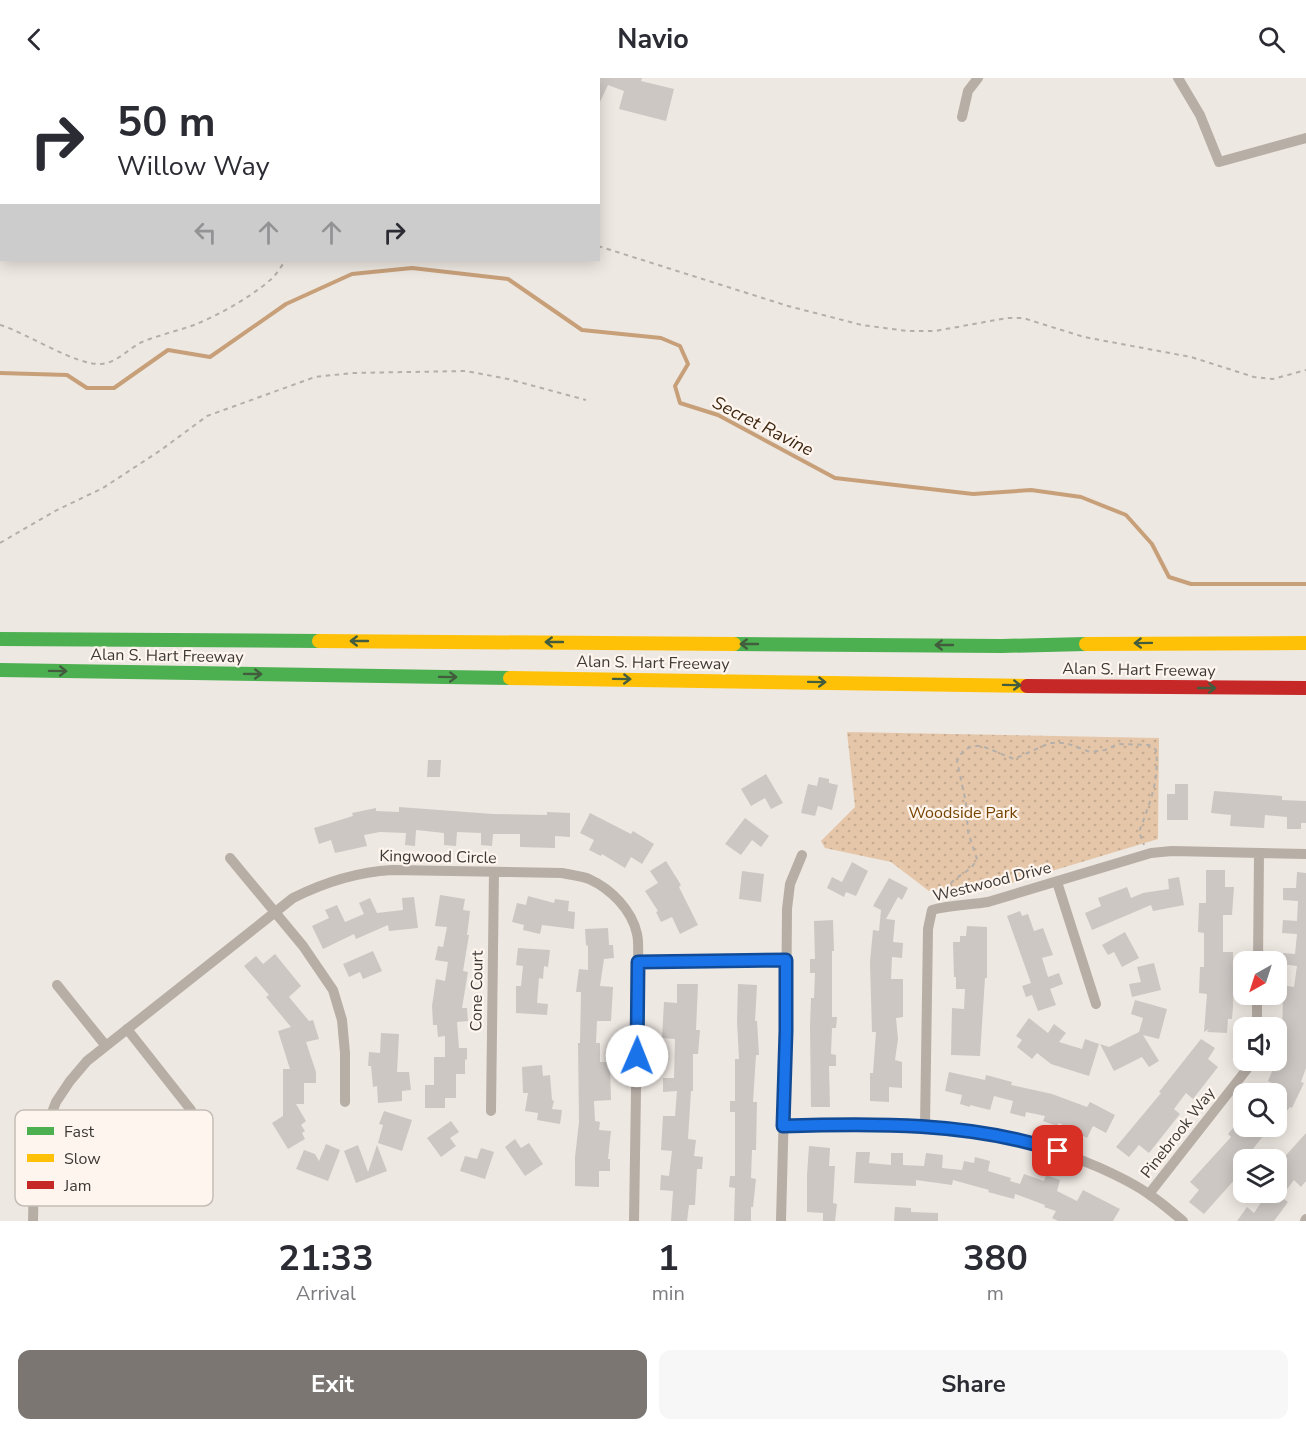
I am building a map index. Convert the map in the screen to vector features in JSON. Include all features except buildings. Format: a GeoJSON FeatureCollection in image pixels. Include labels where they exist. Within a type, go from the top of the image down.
{"type":"FeatureCollection","features":[{"type":"Feature","properties":{"kind":"highway","name":"Alan S. Hart Freeway"},"geometry":{"type":"LineString","coordinates":[[0,639],[1002,646],[1306,643]]}},
{"type":"Feature","properties":{"kind":"highway","name":"Alan S. Hart Freeway"},"geometry":{"type":"LineString","coordinates":[[0,670],[1306,688]]}},
{"type":"Feature","properties":{"kind":"street"},"geometry":{"type":"LineString","coordinates":[[962,117],[968,91],[978,78]]}},
{"type":"Feature","properties":{"kind":"street"},"geometry":{"type":"LineString","coordinates":[[1178,78],[1200,116],[1219,162],[1306,138]]}},
{"type":"Feature","properties":{"kind":"street","name":"Westwood Drive"},"geometry":{"type":"LineString","coordinates":[[925,1126],[928,929],[932,910],[950,905],[988,902],[1151,853],[1172,851],[1306,854]]}},
{"type":"Feature","properties":{"kind":"street"},"geometry":{"type":"LineString","coordinates":[[1258,951],[1259,853]]}},
{"type":"Feature","properties":{"kind":"street"},"geometry":{"type":"LineString","coordinates":[[781,1221],[787,909],[790,884],[802,855]]}},
{"type":"Feature","properties":{"kind":"street"},"geometry":{"type":"LineString","coordinates":[[230,858],[303,946],[333,990],[342,1020],[345,1102]]}},
{"type":"Feature","properties":{"kind":"street","name":"Kingwood Circle"},"geometry":{"type":"LineString","coordinates":[[53,1110],[70,1081],[87,1061],[293,898],[321,884],[366,872],[392,870],[562,873],[588,879],[604,887],[620,901],[630,915],[637,933],[634,1221]]}},
{"type":"Feature","properties":{"kind":"street","name":"Cone Court"},"geometry":{"type":"LineString","coordinates":[[491,1111],[494,872]]}},
{"type":"Feature","properties":{"kind":"street"},"geometry":{"type":"LineString","coordinates":[[1057,882],[1096,1004]]}},
{"type":"Feature","properties":{"kind":"street"},"geometry":{"type":"LineString","coordinates":[[638,962],[786,960]]}},
{"type":"Feature","properties":{"kind":"street"},"geometry":{"type":"LineString","coordinates":[[57,984],[106,1046]]}},
{"type":"Feature","properties":{"kind":"street"},"geometry":{"type":"LineString","coordinates":[[127,1029],[191,1110]]}},
{"type":"Feature","properties":{"kind":"street","name":"Pinebrook Way"},"geometry":{"type":"LineString","coordinates":[[1149,1194],[1245,1071]]}},
{"type":"Feature","properties":{"kind":"street"},"geometry":{"type":"LineString","coordinates":[[783,1126],[925,1126],[994,1135],[1036,1144],[1079,1158],[1116,1175],[1149,1194],[1182,1221]]}},
{"type":"Feature","properties":{"kind":"street","name":"Kingwood Circle"},"geometry":{"type":"LineString","coordinates":[[33,1206],[33,1221]]}},
{"type":"Feature","properties":{"kind":"path"},"geometry":{"type":"LineString","coordinates":[[600,247],[788,306],[862,325],[907,331],[935,331],[1007,318],[1023,318],[1084,337],[1191,357],[1254,377],[1273,379],[1306,370]]}},
{"type":"Feature","properties":{"kind":"path"},"geometry":{"type":"LineString","coordinates":[[0,325],[49,347],[89,362],[103,364],[117,359],[138,344],[153,337],[193,325],[218,314],[271,280],[285,261]]}},
{"type":"Feature","properties":{"kind":"path"},"geometry":{"type":"LineString","coordinates":[[0,543],[57,510],[103,488],[207,416],[315,377],[352,373],[466,371],[586,400]]}},
{"type":"Feature","properties":{"kind":"path"},"geometry":{"type":"LineString","coordinates":[[946,891],[952,880],[965,874],[974,866],[977,859],[968,832],[966,803],[957,761],[963,751],[972,746],[982,746],[1014,759],[1050,743],[1066,743],[1090,752],[1105,750],[1119,744],[1149,745],[1156,750],[1157,759],[1155,788],[1139,832],[1144,848]]}},
{"type":"Feature","properties":{"kind":"green space","name":"Woodside Park"},"geometry":{"type":"Polygon","coordinates":[[[847,732],[1159,738],[1158,839],[995,888],[962,892],[941,889],[929,891],[891,862],[825,848],[821,841],[855,807],[847,732]]]}},
{"type":"Feature","properties":{"kind":"waterway","name":"Secret Ravine"},"geometry":{"type":"LineString","coordinates":[[0,373],[67,375],[87,388],[114,388],[168,350],[210,357],[286,304],[352,274],[412,268],[508,279],[582,330],[661,338],[680,346],[688,364],[675,386],[680,403],[718,415],[835,478],[973,494],[1031,490],[1081,497],[1126,515],[1152,544],[1169,577],[1191,584],[1306,584]]}},
{"type":"Feature","properties":{"kind":"traffic: fast"},"geometry":{"type":"LineString","coordinates":[[0,639],[319,641]]}},
{"type":"Feature","properties":{"kind":"traffic: fast"},"geometry":{"type":"LineString","coordinates":[[734,644],[1002,646],[1086,644]]}},
{"type":"Feature","properties":{"kind":"traffic: fast"},"geometry":{"type":"LineString","coordinates":[[0,670],[510,678]]}},
{"type":"Feature","properties":{"kind":"traffic: slow"},"geometry":{"type":"LineString","coordinates":[[319,641],[734,644]]}},
{"type":"Feature","properties":{"kind":"traffic: slow"},"geometry":{"type":"LineString","coordinates":[[1086,644],[1306,643]]}},
{"type":"Feature","properties":{"kind":"traffic: slow"},"geometry":{"type":"LineString","coordinates":[[510,678],[1027,686]]}},
{"type":"Feature","properties":{"kind":"traffic: jam"},"geometry":{"type":"LineString","coordinates":[[1027,686],[1306,688]]}},
{"type":"Feature","properties":{"kind":"route"},"geometry":{"type":"LineString","coordinates":[[637,1056],[638,962],[786,960],[783,1126],[925,1126],[994,1135],[1058,1151]]}}]}
